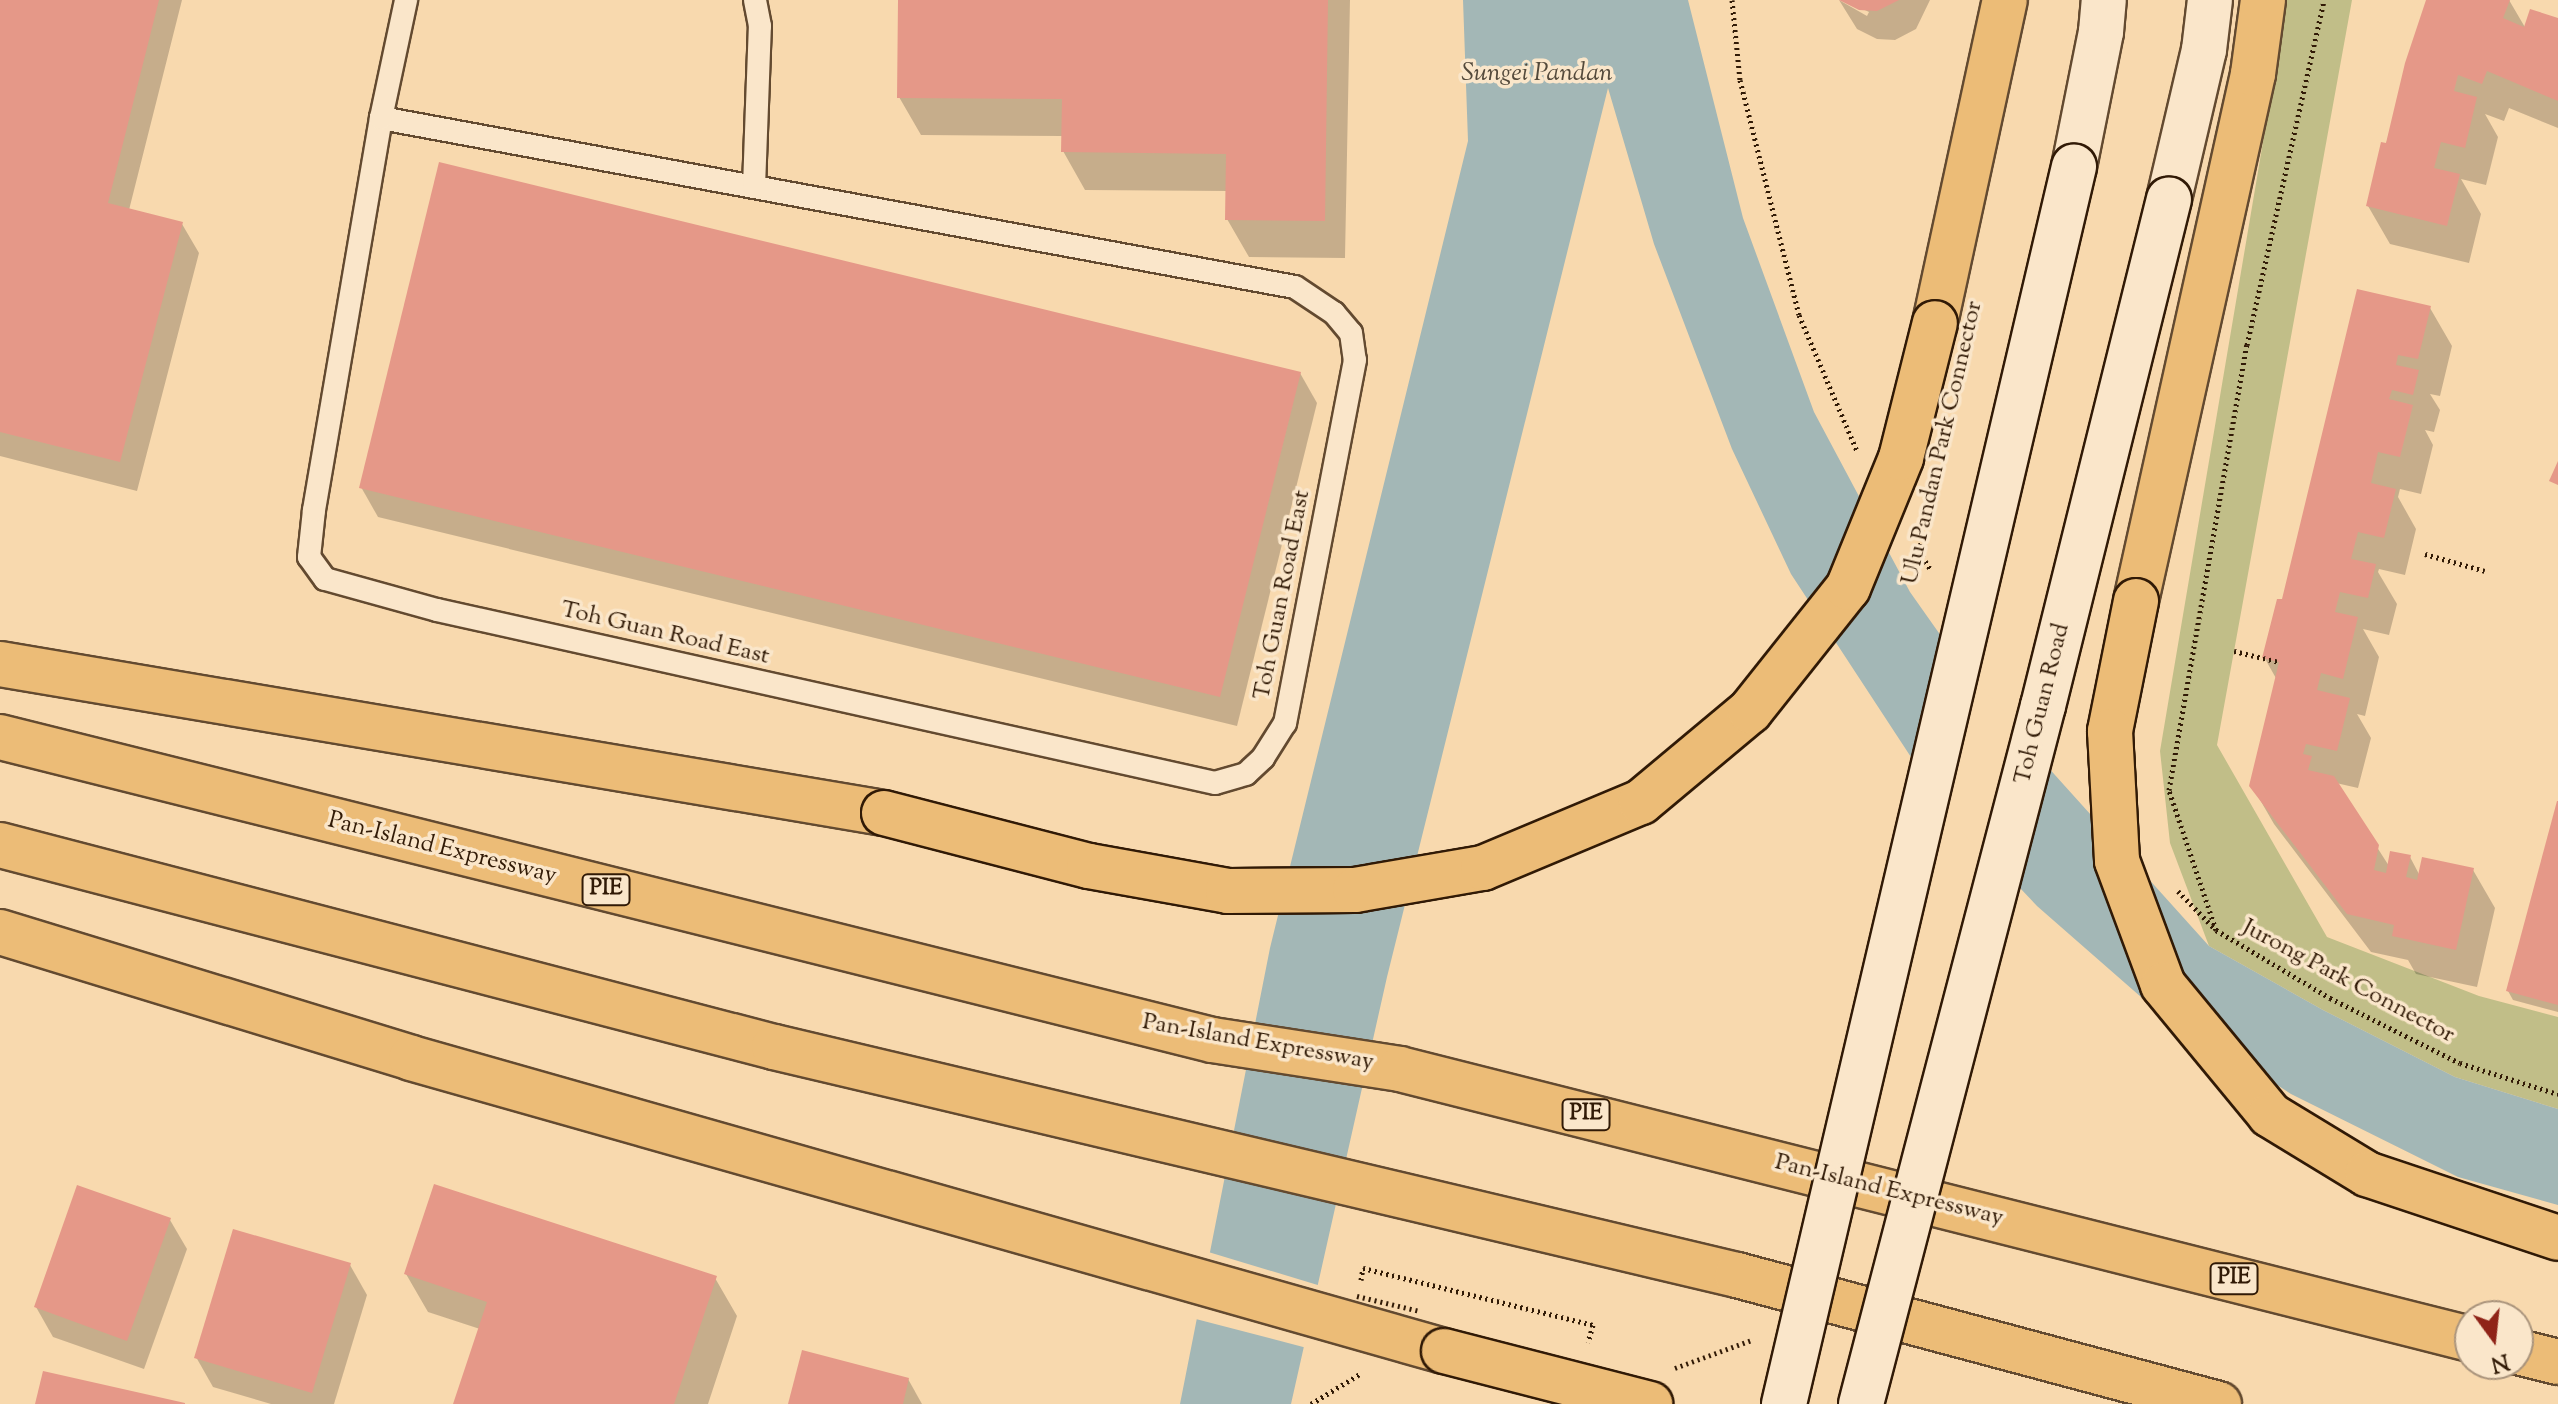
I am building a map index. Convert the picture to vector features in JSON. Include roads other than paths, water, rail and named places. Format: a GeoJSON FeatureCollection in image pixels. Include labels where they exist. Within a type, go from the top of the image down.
{"type":"FeatureCollection","features":[{"type":"Feature","properties":{"kind":"highway"},"geometry":{"type":"LineString","coordinates":[[0,664],[884,813],[1089,866],[1228,891],[1355,890],[1483,868],[1641,802],[1750,711],[1848,588],[1901,458],[1935,323],[2005,0]]}},
{"type":"Feature","properties":{"kind":"highway"},"geometry":{"type":"LineString","coordinates":[[2263,0],[2253,74],[2110,731],[2117,861],[2163,985],[2270,1115],[2367,1174],[2558,1238]]}},
{"type":"Feature","properties":{"kind":"highway","name":"Pan-Island Expressway"},"geometry":{"type":"LineString","coordinates":[[0,737],[1213,1040],[1400,1069],[2454,1335]]}},
{"type":"Feature","properties":{"kind":"highway"},"geometry":{"type":"LineString","coordinates":[[0,845],[774,1047],[1737,1275],[2219,1404]]}},
{"type":"Feature","properties":{"kind":"highway"},"geometry":{"type":"LineString","coordinates":[[0,932],[411,1058],[1429,1346],[1658,1387]]}},
{"type":"Feature","properties":{"kind":"highway"},"geometry":{"type":"LineString","coordinates":[[2534,1356],[2558,1362]]}},
{"type":"Feature","properties":{"kind":"main road"},"geometry":{"type":"LineString","coordinates":[[1784,1404],[2074,167],[2101,32],[2104,0]]}},
{"type":"Feature","properties":{"kind":"main road","name":"Toh Guan Road"},"geometry":{"type":"LineString","coordinates":[[1861,1404],[2039,721],[2169,199],[2204,50],[2210,0]]}},
{"type":"Feature","properties":{"kind":"lane","name":"Toh Guan Road East"},"geometry":{"type":"LineString","coordinates":[[381,118],[1295,287],[1334,313],[1351,333],[1355,360],[1285,723],[1263,758],[1246,774],[1215,783],[437,610],[325,579],[309,557],[314,510],[381,118],[406,0]]}},
{"type":"Feature","properties":{"kind":"lane"},"geometry":{"type":"LineString","coordinates":[[754,187],[760,26],[755,0]]}},
{"type":"Feature","properties":{"kind":"water","name":"Sungei Pandan"},"geometry":{"type":"Polygon","coordinates":[[[1463,0],[1688,0],[1743,218],[1814,412],[1910,592],[1982,694],[2209,946],[2323,1010],[2455,1077],[2558,1109],[2558,1205],[2458,1177],[2291,1094],[2141,997],[2037,906],[1945,809],[1791,574],[1732,449],[1654,244],[1608,88],[1387,977],[1291,1404],[1180,1404],[1270,948],[1468,141],[1463,0]]]}}]}
